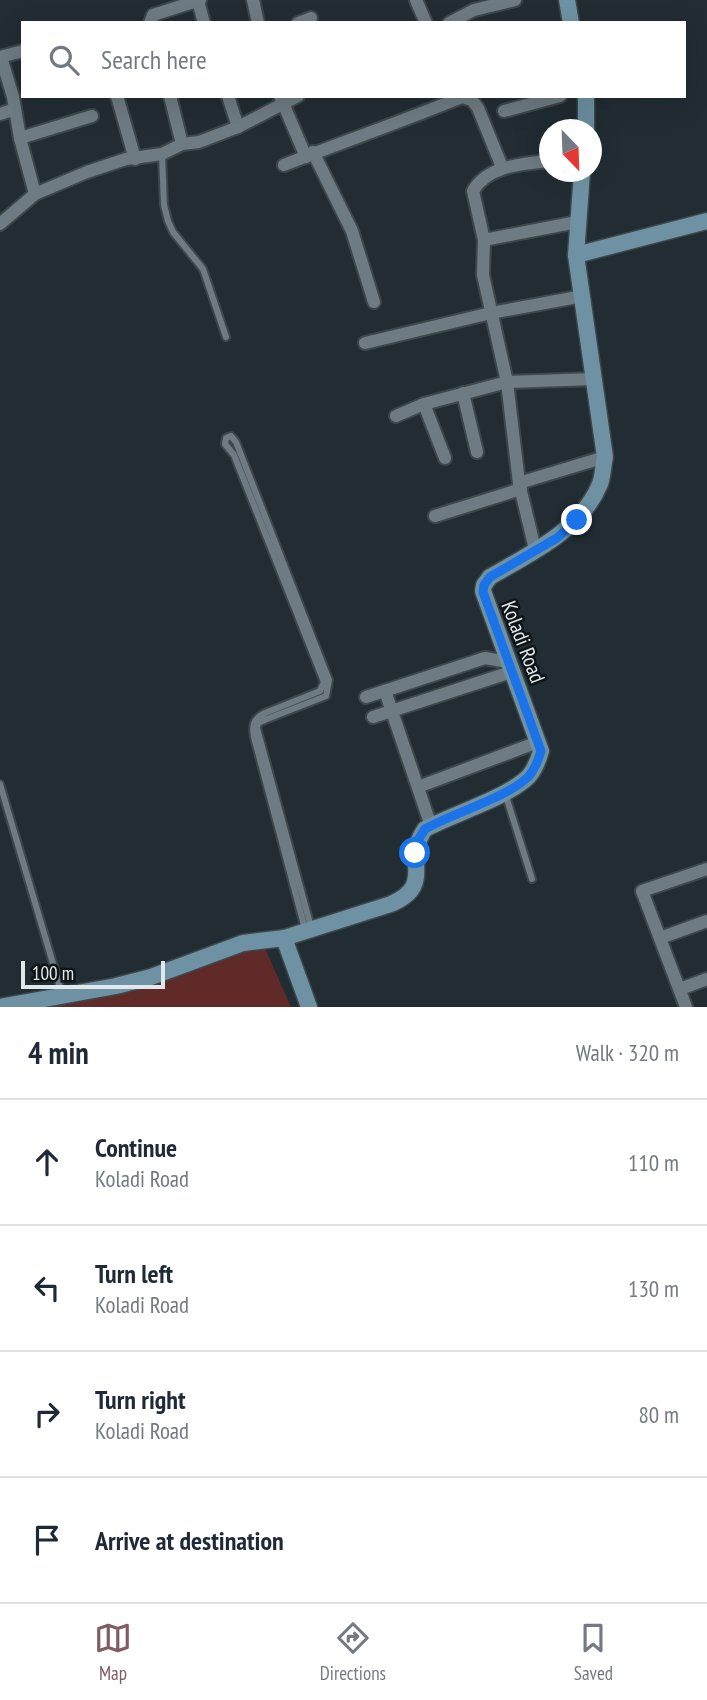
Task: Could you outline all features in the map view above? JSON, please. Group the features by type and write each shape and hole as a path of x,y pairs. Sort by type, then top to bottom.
{"street":[{"path":"151,21 153,15 199,0 204,21"},
{"path":"253,0 258,21"},
{"path":"416,0 425,21"},
{"path":"453,21 474,10 515,0"},
{"path":"567,0 571,21"},
{"path":"21,52 1,57 17,100 20,138 35,194"},
{"path":"118,98 135,159"},
{"path":"170,98 182,144"},
{"path":"229,98 238,127"},
{"path":"284,165 460,98"},
{"path":"465,98 472,100 478,108 502,167"},
{"path":"504,111 553,98"},
{"path":"586,98 586,119"},
{"path":"0,114 17,100"},
{"path":"0,225 35,194 87,172 162,154 182,144 200,142 238,127 281,101 352,231 374,302"},
{"path":"20,138 92,116"},
{"path":"535,549 520,486 507,382 483,275 484,240 473,191 477,184 502,167 539,162"},
{"name":"Koladi Road","path":"538,742 485,602 484,585 490,577 557,538 577,520 600,483 605,457 576,255 581,182"},
{"path":"576,255 707,221"},
{"path":"484,240 578,222"},
{"path":"365,343 491,313 583,296"},
{"path":"396,416 424,404 507,382 593,379"},
{"path":"463,393 477,452"},
{"path":"424,404 445,458"},
{"path":"435,516 605,457"},
{"path":"366,697 485,659 510,667"},
{"path":"373,717 510,667"},
{"path":"385,691 431,826"},
{"path":"0,1007 63,997 151,977 243,943 284,938 405,897 414,889 415,853 418,840 425,829 528,778 536,767 541,751 538,742 418,787"},
{"path":"686,1007 642,891 707,869"},
{"path":"660,939 707,922"},
{"path":"284,938 309,1007"},
{"path":"680,989 707,979"}],"lane":[{"path":"162,154 164,205 168,221 173,232 203,269 226,337"},
{"path":"231,436 236,442 329,680 326,696 258,723 257,728 308,930 254,737 253,724 258,716 320,691 324,682 238,466 230,448 225,444 226,438 231,436"},
{"path":"0,785 63,997"},
{"path":"505,791 532,879"}],"shaded area":[{"path":"264,946 291,1007 20,1007"}],"route":[{"path":"415,853 418,840 425,829 528,778 536,767 541,751 485,602 484,585 490,577 557,538 577,520"}]}
